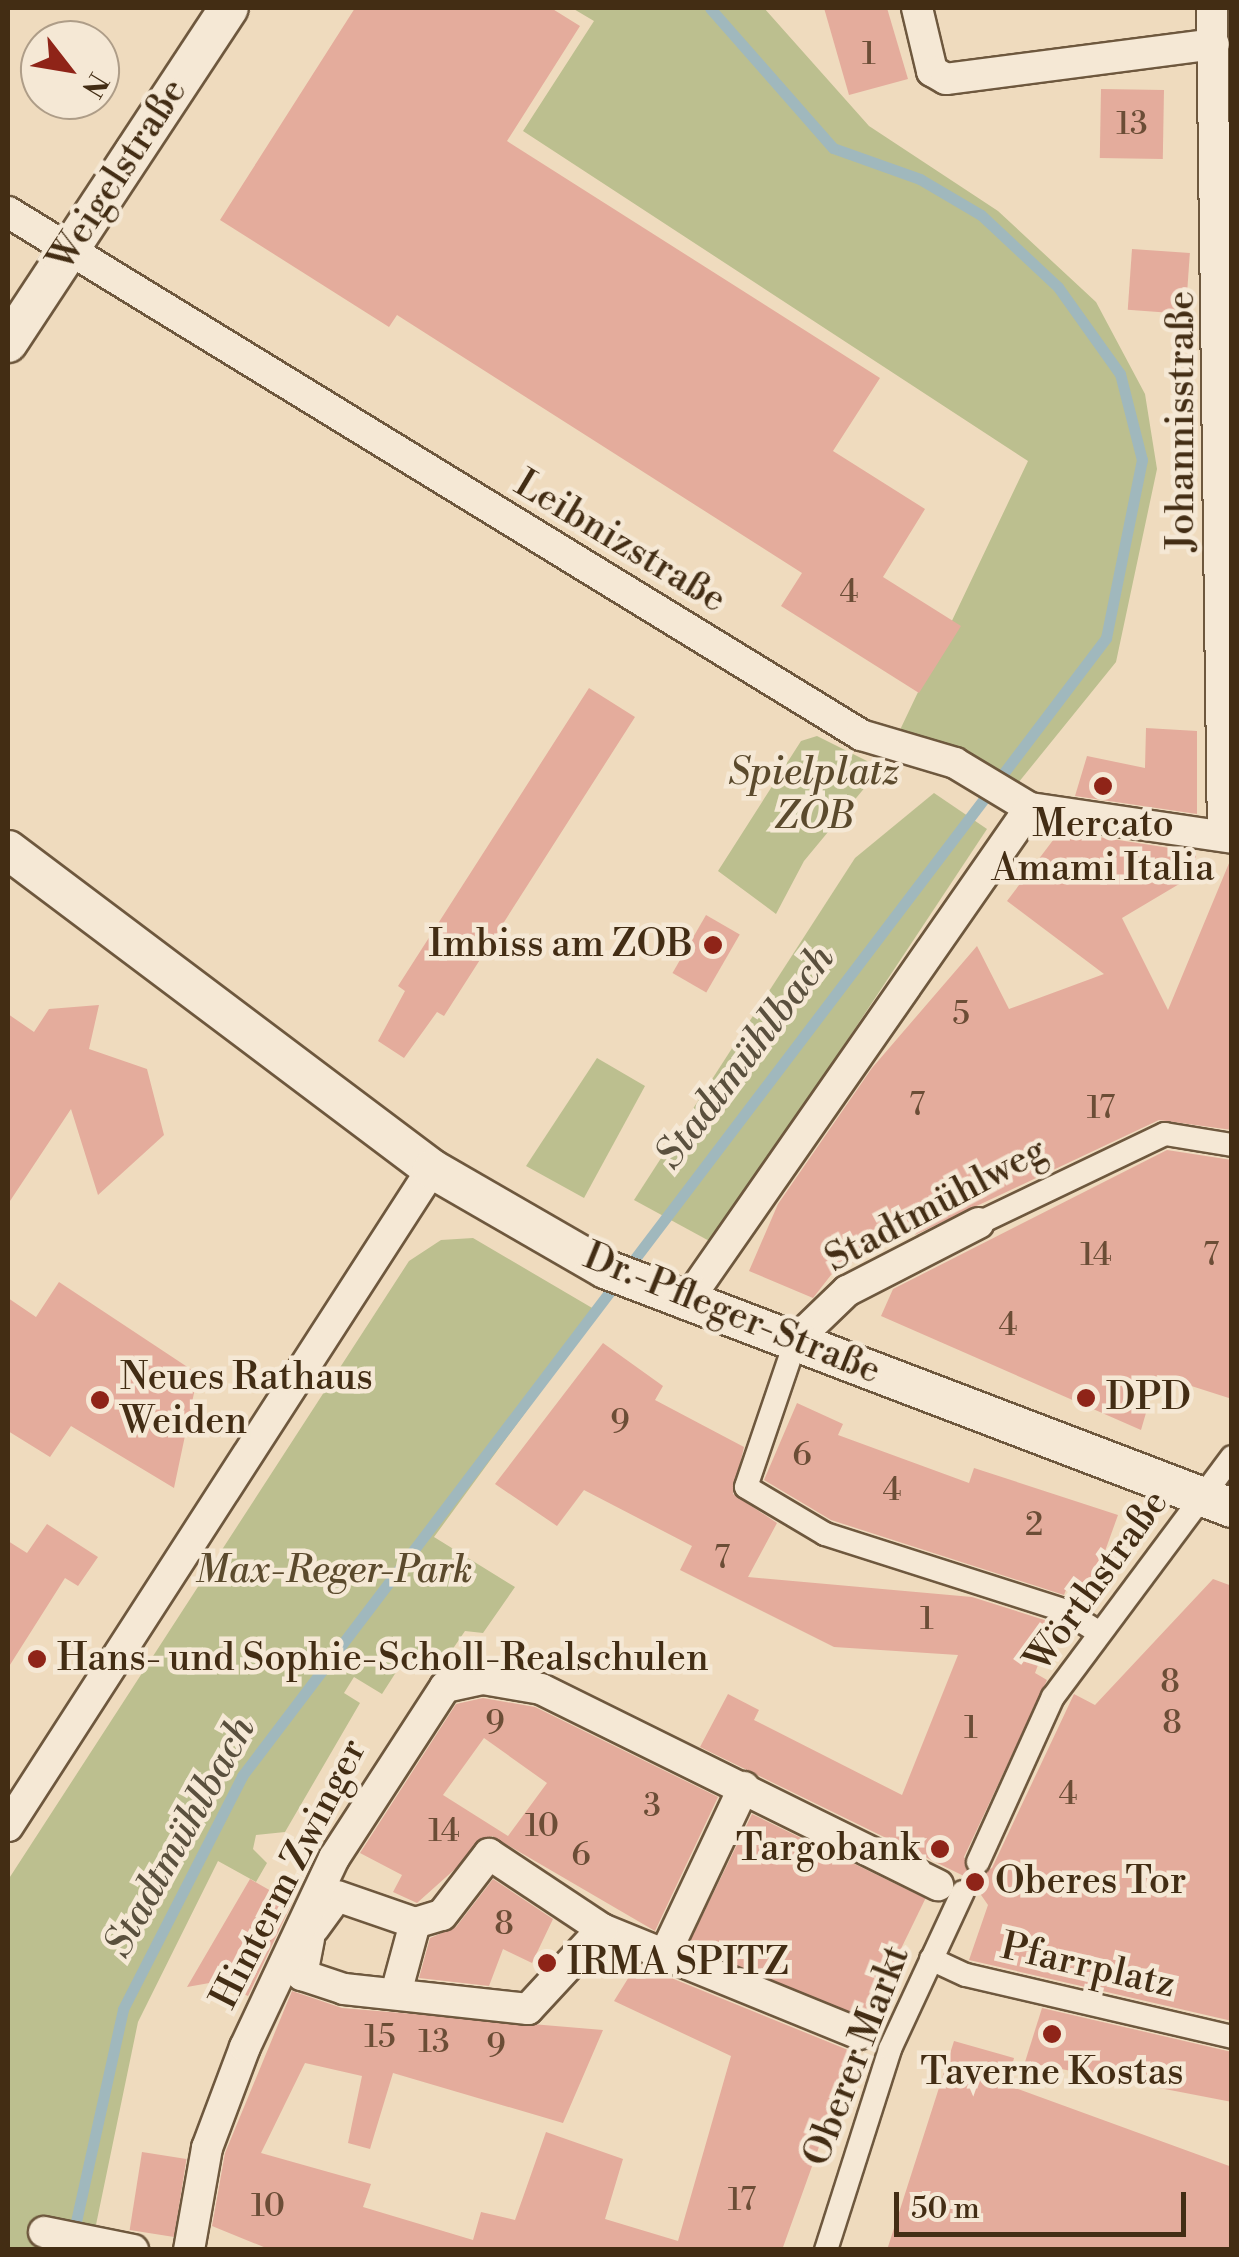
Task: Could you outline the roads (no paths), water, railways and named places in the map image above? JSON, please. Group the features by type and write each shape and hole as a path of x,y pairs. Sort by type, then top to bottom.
{"street":[{"name":"Weigelstraße","path":"8,343 229,8"},
{"path":"917,8 932,70 946,79 1214,44"},
{"name":"Johannisstraße","path":"1212,8 1228,837"},
{"name":"Leibnizstraße","path":"8,212 861,735 954,764 1030,808 1228,837"},
{"path":"686,1304 1030,808"},
{"name":"Dr.-Pfleger-Straße","path":"8,850 432,1169 606,1269 686,1304 796,1340 1217,1502"},
{"name":"Stadtmühlweg","path":"1096,1630 1063,1610 825,1534 746,1486 796,1340 847,1291 1165,1134 1232,1146"},
{"path":"8,1826 432,1169"},
{"name":"Wörthstraße","path":"978,1862 1053,1696 1096,1630 1217,1502 1232,1457"},
{"name":"Hinterm Zwinger","path":"189,2250 226,2090 382,1773 445,1687 484,1678 541,1689 954,1892"},
{"path":"664,1956 744,1787"},
{"path":"602,1929 528,2009 302,1975 306,1931 337,1896 415,1923 442,1916 489,1854 602,1929 890,2049"},
{"name":"Oberer Markt","path":"826,2250 890,2049 931,1958 954,1892"},
{"path":"396,1992 415,1923"},
{"name":"Pfarrplatz","path":"931,1958 966,1975 1232,2037"},
{"path":"64,2238 133,2250"}],"waterway":[{"name":"Stadtmühlbach","path":"73,2235 123,2009 242,1776 1106,638 1142,460 1120,374 1058,287 981,215 920,179 833,148 710,8"}],"place":[{"name":"Mercato Amami Italia","path":"1103,786"},
{"name":"Imbiss am ZOB","path":"713,945"},
{"name":"DPD","path":"1086,1398"},
{"name":"Neues Rathaus Weiden","path":"100,1400"},
{"name":"Hans- und Sophie-Scholl-Realschulen","path":"37,1659"},
{"name":"Targobank","path":"940,1849"},
{"name":"Oberes Tor","path":"975,1882"},
{"name":"IRMA SPITZ","path":"547,1963"},
{"name":"Taverne Kostas","path":"1052,2034"}],"park label":[{"name":"Spielplatz ZOB","path":"814,794"},
{"name":"Max-Reger-Park","path":"334,1571"}]}
